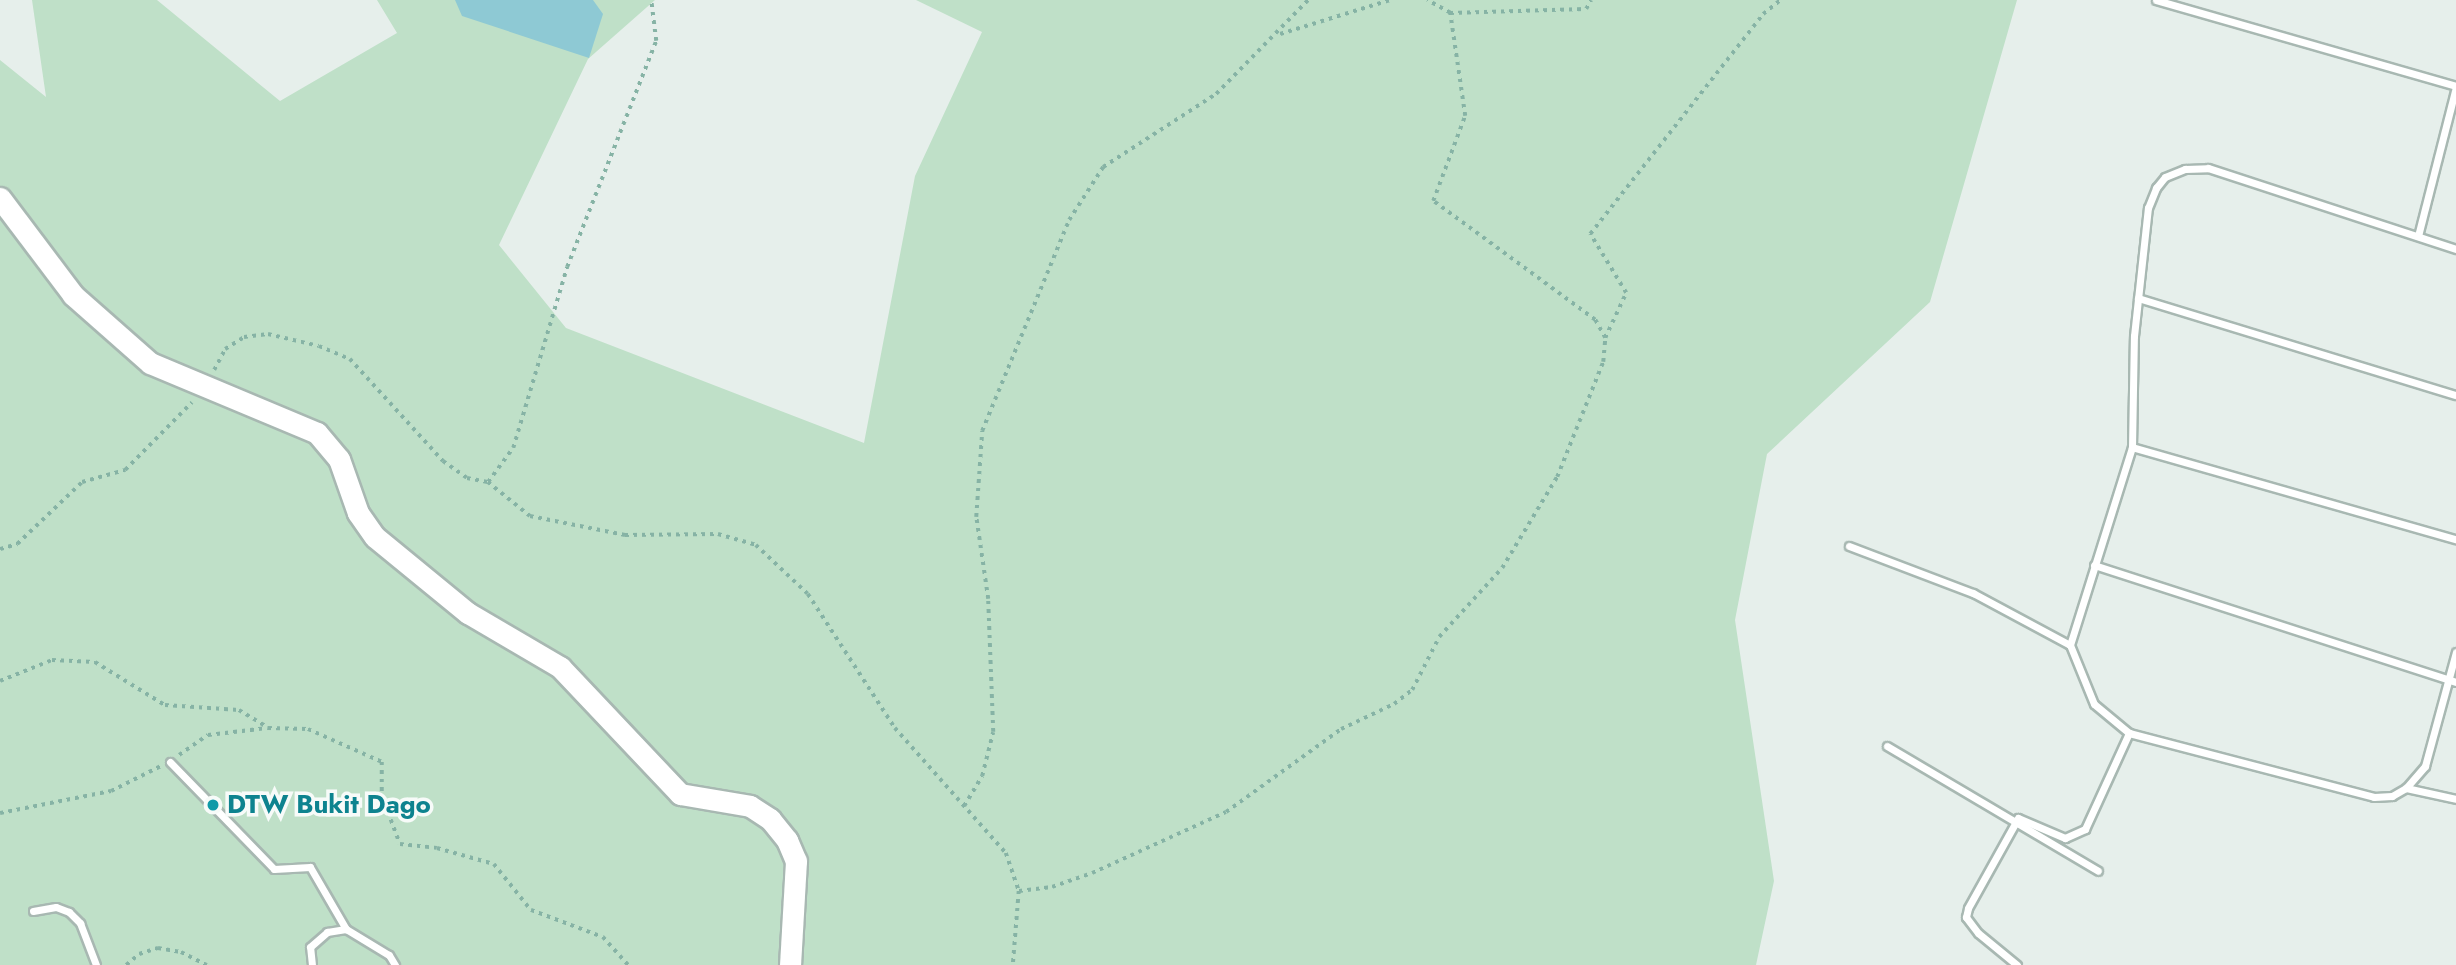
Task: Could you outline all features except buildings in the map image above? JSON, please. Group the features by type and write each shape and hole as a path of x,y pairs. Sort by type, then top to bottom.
{"street":[{"path":"0,198 73,295 149,363 204,389 270,410 317,433 339,459 358,513 374,537 468,612 560,667 680,794 750,806 770,819 787,840 796,861 790,965"}],"lane":[{"path":"2156,0 2456,86 2418,236"},
{"path":"2456,249 2208,168 2185,169 2165,177 2148,208 2138,298 2132,447 2070,645 2094,704 2129,733 2374,797 2392,796 2406,788 2430,754 2456,652"},
{"path":"2138,298 2456,395"},
{"path":"2132,447 2456,538"},
{"path":"1849,546 1973,593 2070,645"},
{"path":"2094,565 2456,682"},
{"path":"2017,965 1978,933 1966,917 2013,822 2025,817 2065,838 2080,833 2129,733"},
{"path":"1887,746 2098,871"},
{"path":"170,762 274,869 310,867 346,929 389,955 395,965"},
{"path":"2406,788 2456,799"},
{"path":"33,911 56,908 69,912 80,923 96,965"},
{"path":"312,965 310,947 327,932 346,929"}],"path":[{"path":"488,482 513,447 567,267 656,41 652,0"},
{"path":"964,806 982,776 993,732 988,599 976,517 982,431 1069,220 1103,167 1216,94 1278,35 1308,0"},
{"path":"1278,35 1390,0"},
{"path":"1427,0 1450,13 1586,9 1591,0"},
{"path":"1019,891 1052,887 1092,873 1226,812 1341,729 1412,690 1439,636 1502,568 1557,477 1603,362 1605,338 1626,293 1590,234 1763,14 1780,0"},
{"path":"1450,13 1465,116 1433,201 1595,320 1605,338"},
{"path":"0,549 17,544 82,482 125,470 204,389 225,349 244,337 268,334 319,346 350,359 443,461 467,478 488,482 530,516 558,525 625,535 718,534 756,545 808,594 873,698 1006,853 1019,891 1013,965"},
{"path":"0,681 52,660 96,662 165,705 239,710 268,727"},
{"path":"0,813 111,791 170,762 208,735 268,727 308,729 382,762 382,796 400,844 437,848 494,864 531,909 603,937 628,965"},
{"path":"126,965 139,954 158,948 181,952 208,965"}],"green space":[{"path":"32,0 157,0 280,101 397,33 377,0 655,0 588,59 499,245 566,328 864,443 915,176 982,32 916,0 2017,0 1930,302 1767,454 1735,620 1774,881 1756,965 0,965 0,60 46,97"}],"water":[{"path":"455,0 593,0 603,14 589,58 462,16"}],"place":[{"name":"DTW Bukit Dago","path":"213,805"}]}
